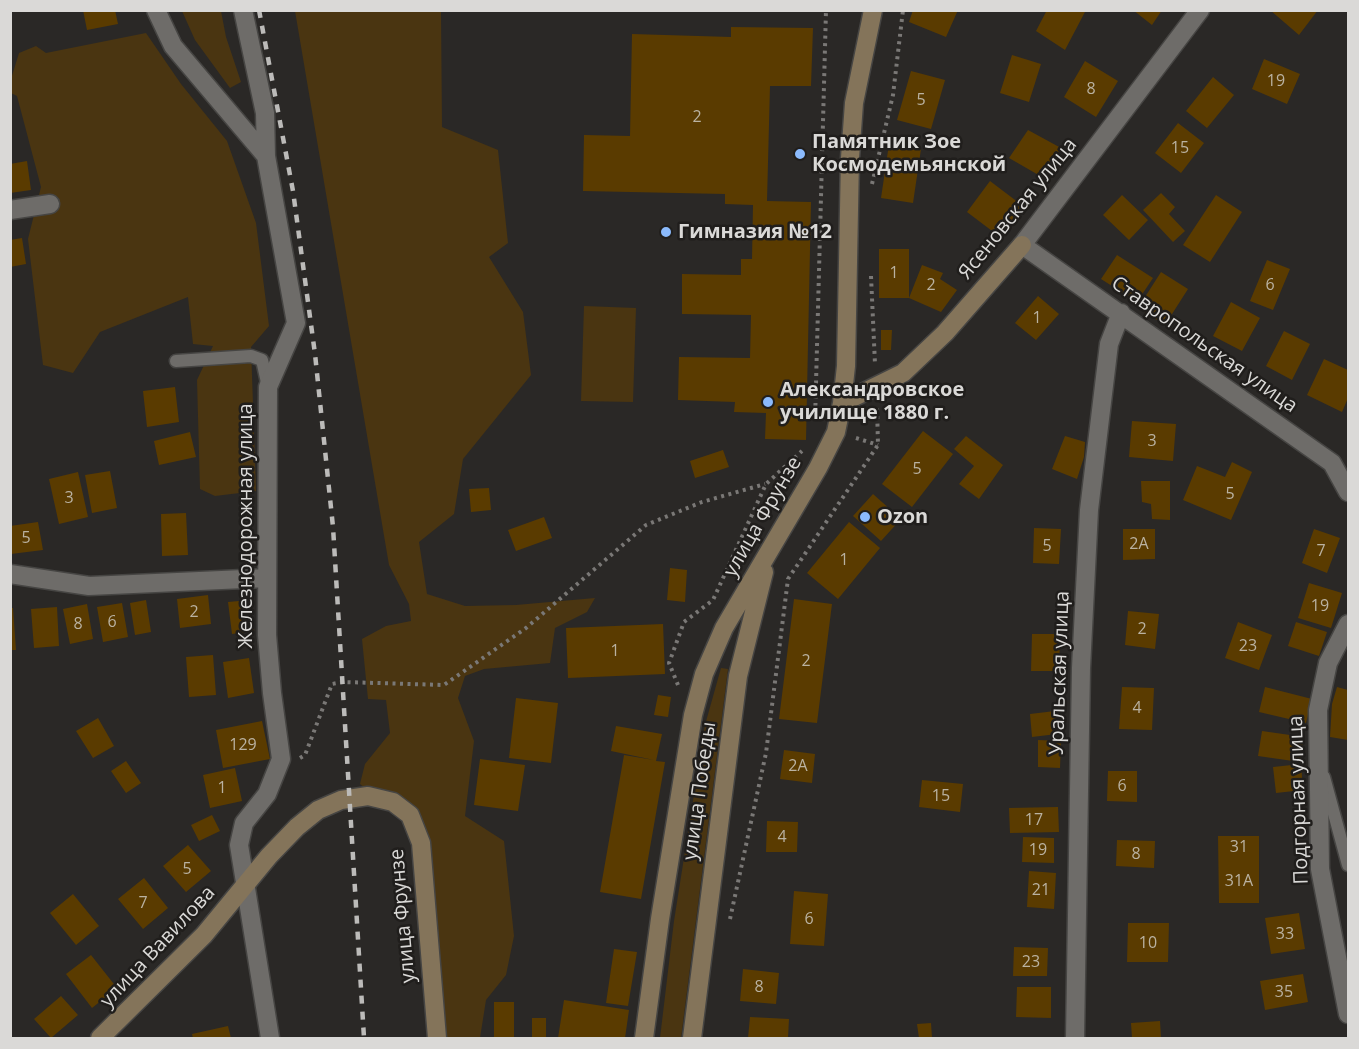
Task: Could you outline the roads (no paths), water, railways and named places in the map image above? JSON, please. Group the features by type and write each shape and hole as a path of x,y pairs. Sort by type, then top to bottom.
{"main road":[{"name":"улица Фрунзе","path":"644,1038 660,919 704,674 724,628 818,468 836,432 846,366 850,158 854,103 873,10"},
{"name":"Ясеновская улица","path":"842,403 903,373 945,333 1022,245"},
{"name":"улица Победы","path":"692,1038 738,676 770,552"},
{"name":"улица Фрунзе","path":"246,884 297,827 318,810 341,800 368,796 393,802 410,815 421,843 437,1038"},
{"name":"улица Вавилова","path":"100,1038 204,935 246,884"}],"street":[{"path":"156,10 172,46 266,156"},
{"name":"Железнодорожная улица","path":"243,10 264,113 266,156 296,323 268,387 266,578 272,693 281,759 267,794 244,824 239,845 270,1038"},
{"name":"Ясеновская улица","path":"1022,245 1200,10"},
{"path":"10,210 50,204"},
{"name":"Ставропольская улица","path":"1022,245 1332,463 1348,492"},
{"name":"Уральская улица","path":"1075,1038 1081,668 1089,510 1109,344 1121,313"},
{"path":"10,574 89,586 266,578"},
{"name":"Подгорная улица","path":"1348,624 1328,663 1318,710 1320,868 1348,1014"}],"lane":[{"path":"176,362 251,356 262,360 268,387"},
{"path":"1318,755 1348,866"}],"railway":[{"path":"259,10 293,191 315,354 333,527 364,1038"}],"place":[{"name":"Памятник Зое Космодемьянской","path":"800,154"},
{"name":"Гимназия №12","path":"666,232"},
{"name":"Александровское училище 1880 г.","path":"768,402"},
{"name":"Ozon","path":"865,517"}]}
